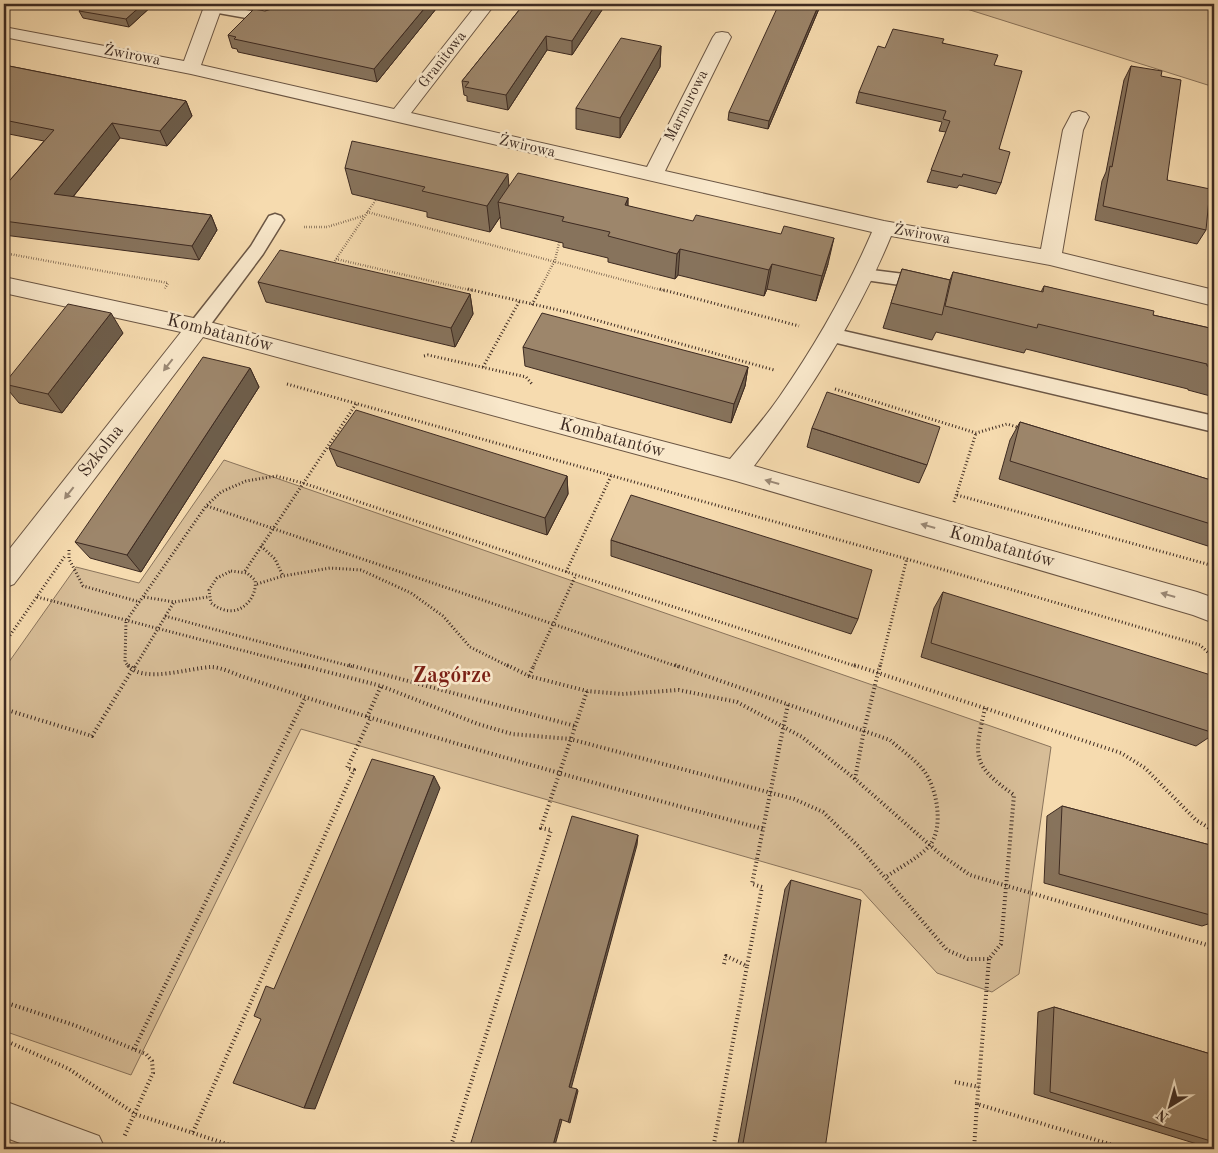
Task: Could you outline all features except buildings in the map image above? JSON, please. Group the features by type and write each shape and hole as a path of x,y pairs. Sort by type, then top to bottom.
{"street":[{"name":"Granitowa","path":"399,116 486,4"},
{"path":"191,68 213,6"},
{"name":"Żwirowa","path":"4,32 191,68 652,176 884,228 1050,258 1214,298"},
{"name":"Marmurowa","path":"652,176 722,36"},
{"path":"1050,258 1073,130 1079,117"},
{"path":"736,471 788,403 831,335 864,275 884,228"},
{"name":"Kombatantów","path":"4,285 198,326 736,471 1198,604 1214,611"},
{"name":"Szkolna","path":"4,576 198,326"},
{"path":"4,1118 86,1149"}],"lane":[{"path":"213,6 269,18"},
{"path":"198,326 273,224"},
{"path":"864,275 941,285"},
{"path":"831,335 1214,424"}],"path":[{"path":"332,265 378,197"},
{"path":"367,212 555,260 831,335"},
{"path":"273,224 327,227 364,216"},
{"path":"532,305 555,260 561,234"},
{"path":"336,259 571,313 803,379 976,433 1007,424 1026,430"},
{"path":"484,367 519,302"},
{"path":"282,383 907,559 1200,645 1214,658"},
{"path":"245,571 356,404"},
{"path":"954,503 976,433"},
{"path":"763,829 559,774 368,718 212,668 149,674 132,671 125,662 126,621 206,506 221,492 246,481 276,476 303,483 566,572 1100,745 1133,758 1153,774 1190,814 1205,827 1214,831"},
{"path":"566,572 611,476"},
{"path":"957,495 1214,566"},
{"path":"206,506 554,623 890,740 926,773 934,795 937,816 935,835 930,845 886,877"},
{"path":"855,779 864,730 915,522"},
{"path":"261,546 268,550 280,566 283,576"},
{"path":"69,550 69,559 83,586 140,602"},
{"path":"257,584 283,576 330,568 361,570 411,593 443,616 470,647 529,676 587,691 622,694 679,690 737,702 802,737 855,779 930,845 970,875 1214,948"},
{"path":"232,571 245,571 251,575 257,584 253,598 246,605 231,611 216,608 208,597 209,590 217,578 232,571"},
{"path":"529,676 576,575"},
{"path":"4,644 37,597 381,686 478,724 512,734 570,739 794,799 823,812 886,877 947,950 968,959 989,959"},
{"path":"144,597 174,602 208,597"},
{"path":"4,709 92,736 174,602"},
{"path":"165,616 575,726"},
{"path":"194,1132 354,770 347,768 381,686"},
{"path":"450,1149 551,830 541,828 587,691"},
{"path":"134,1049 305,698"},
{"path":"713,1149 762,887 752,884 788,704"},
{"path":"974,1149 989,959 1001,944 1014,796 990,779 977,762 976,741 985,708"},
{"path":"724,964 726,956 748,966"},
{"path":"4,1002 74,1025 146,1054 152,1061 153,1072 123,1140"},
{"path":"4,1040 69,1069 135,1114 242,1149"},
{"path":"955,1082 979,1086"},
{"path":"977,1104 1126,1149"}],"shaded area":[{"path":"951,4 1214,4 1214,87"},
{"path":"224,460 1051,747 1019,974 992,992 937,973 861,890 301,729 131,1075 4,1031 4,669 76,567 139,583"}],"district":[{"name":"Zagórze","path":"452,676"}]}
